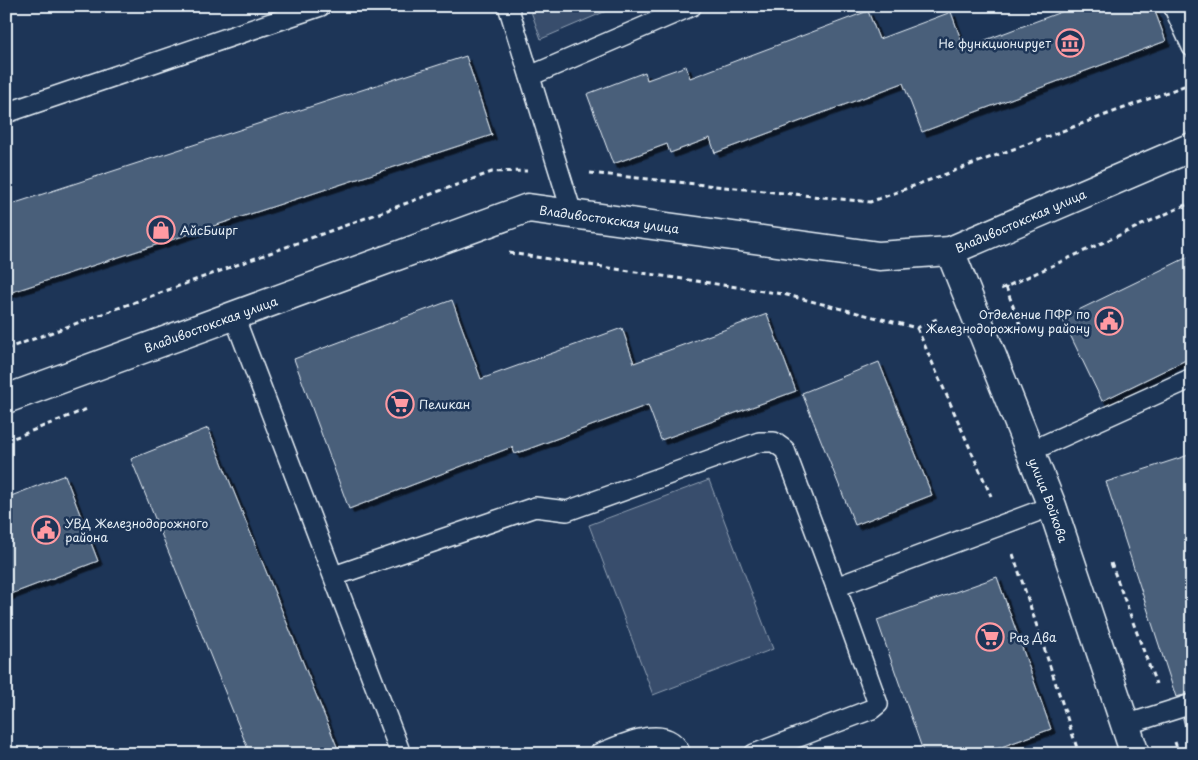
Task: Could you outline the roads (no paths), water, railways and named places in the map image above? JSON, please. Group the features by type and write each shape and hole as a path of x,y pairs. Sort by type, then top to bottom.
{"street":[{"name":"Владивостокская улица","path":"6,398 528,208 879,256 950,251 1192,147"},
{"name":"улица Войкова","path":"950,251 1052,506 1135,754"}],"lane":[{"path":"6,112 321,6"},
{"path":"508,6 572,213"},
{"path":"530,76 692,6"},
{"path":"1173,6 1192,47"},
{"path":"234,316 401,754"},
{"path":"1031,451 1192,378"},
{"path":"334,576 535,507 567,511 759,442 774,442 785,450 878,704 872,709 754,754"},
{"path":"836,587 1052,506"},
{"path":"1126,724 1192,704"},
{"path":"598,754 644,737 665,738 679,749 681,754"}],"place":[{"name":"Не функционирует","path":"1070,43"},
{"name":"АйсБиирг","path":"161,230"},
{"name":"Отделение ПФР по Железнодорожному району","path":"1109,321"},
{"name":"Пеликан","path":"400,404"},
{"name":"УВД Железнодорожного района","path":"46,530"},
{"name":"Раз Два","path":"990,637"}]}
